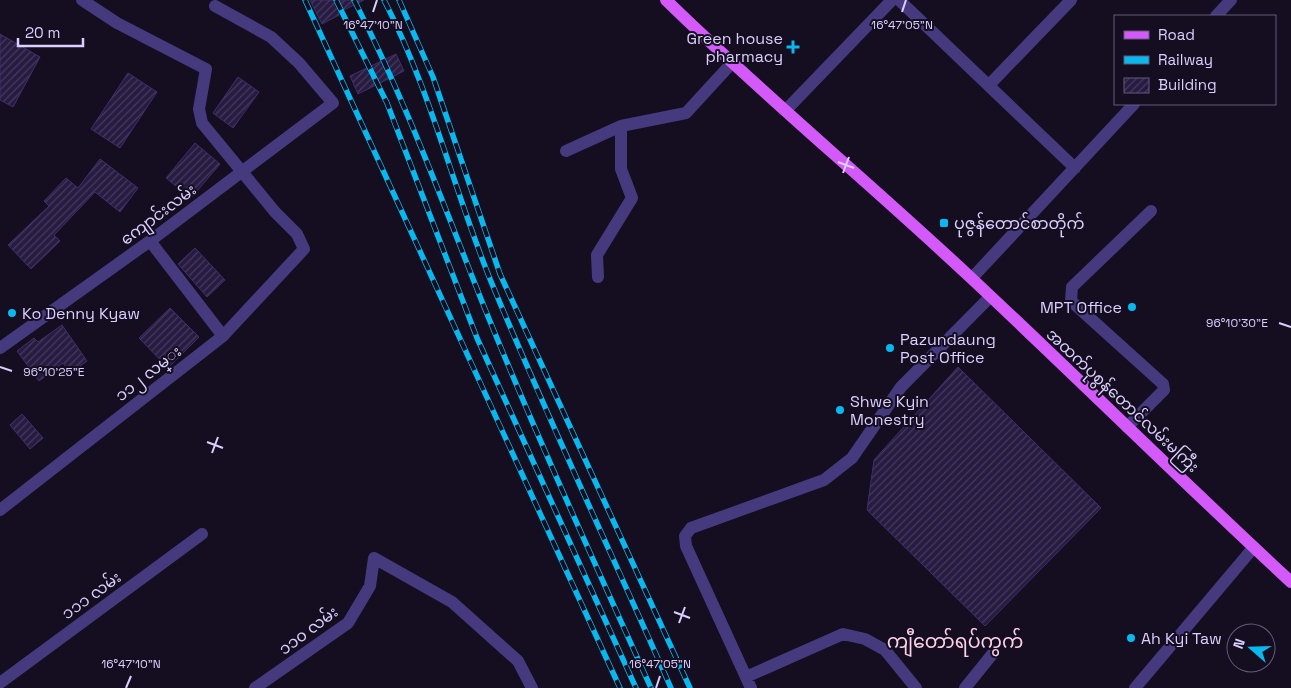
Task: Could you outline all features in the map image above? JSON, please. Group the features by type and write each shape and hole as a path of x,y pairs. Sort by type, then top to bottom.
{"main road":[{"name":"အထက်ပုစွန်တောင်လမ်းမကြီး","path":"666,0 731,64 786,110 972,278 1291,582"}],"street":[{"path":"82,0 117,23 206,68 199,116 202,123 242,171"},
{"path":"786,110 892,0"},
{"path":"899,0 1075,168"},
{"path":"988,85 1071,0"},
{"path":"1217,15 1231,0"},
{"name":"ကျောင်းလမ်း","path":"0,348 150,241 333,103 299,63 271,37 215,6"},
{"path":"566,151 621,126 686,113 731,64"},
{"path":"972,278 1133,105"},
{"path":"598,277 598,255 632,198 621,169 621,126"},
{"name":"၁၁၂ လမ္း","path":"0,510 223,336 304,248 297,234 242,171"},
{"path":"1127,427 1164,390 1164,384 1071,301 1072,287 1151,210"},
{"path":"150,241 223,336"},
{"path":"916,688 885,650 865,640 843,634 748,682 686,546 685,536 691,528 824,480 852,458 901,386 990,297"},
{"name":"၁၁၁ လမ်း","path":"0,683 202,534"},
{"path":"1135,688 1254,548"},
{"name":"၁၁၀ လမ်း","path":"255,688 348,623 370,586 374,558 452,602 518,661 532,688"},
{"path":"965,688 994,652"}],"building":[{"path":"310,0 364,0 338,13 339,15 322,24"},
{"path":"0,34 40,57 13,107 0,100"},
{"path":"396,54 404,71 358,94 350,76"},
{"path":"128,73 157,92 120,148 91,129"},
{"path":"238,77 259,92 233,128 213,113"},
{"path":"195,143 220,164 191,198 166,178"},
{"path":"100,159 138,188 120,212 95,192 54,235 60,241 31,269 8,245 49,206 44,201 66,178 78,188"},
{"path":"195,248 225,280 207,297 178,264"},
{"path":"170,308 199,337 168,368 139,338"},
{"path":"62,325 87,361 70,373 63,363 39,381 17,351 34,338 38,342"},
{"path":"958,367 1101,508 985,626 867,510 874,460"},
{"path":"22,414 43,438 30,449 10,425"}],"railway":[{"path":"305,0 620,688"},
{"path":"336,0 387,103 477,338 636,688"},
{"path":"354,0 406,111 522,397 651,688"},
{"path":"384,0 415,68 490,279 556,433 671,688"},
{"path":"399,0 433,77 500,274 690,688"}],"place":[{"name":"Green house pharmacy","path":"793,47"},
{"name":"ပုဇွန်တောင်စာတိုက်","path":"944,223"},
{"name":"MPT Office","path":"1132,307"},
{"name":"Ko Denny Kyaw","path":"12,313"},
{"name":"Pazundaung Post Office","path":"890,348"},
{"name":"Shwe Kyin Monestry","path":"840,410"},
{"name":"Ah Kyi Taw","path":"1131,638"}],"district":[{"name":"ကျီတော်ရပ်ကွက်","path":"955,641"}]}
